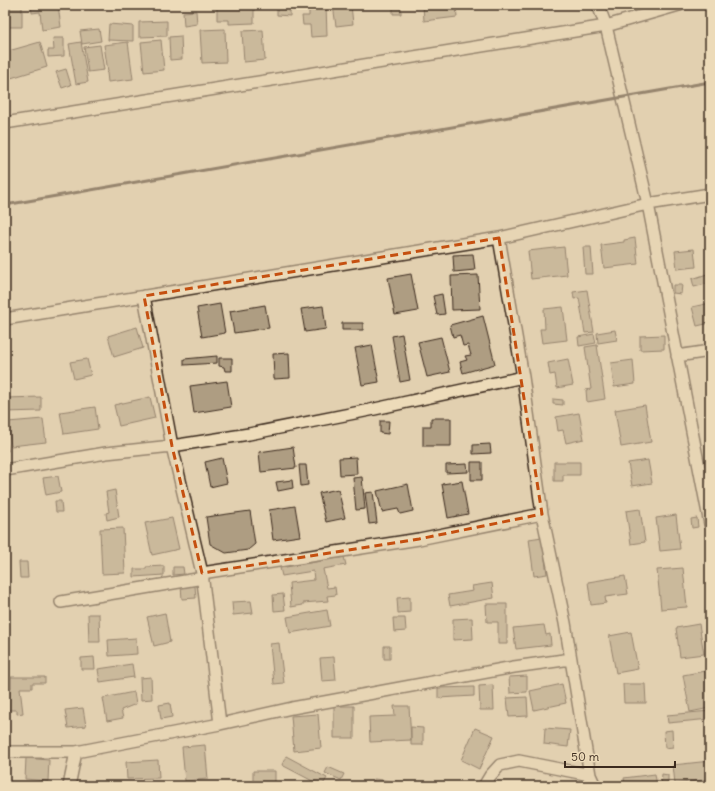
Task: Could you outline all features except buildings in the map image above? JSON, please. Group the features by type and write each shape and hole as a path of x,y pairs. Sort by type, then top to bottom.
{"street":[{"path":"598,5 606,26 648,204 677,356 707,491 710,524"},
{"path":"5,123 606,26 679,5"},
{"path":"5,318 499,238 648,204 710,194"},
{"path":"499,238 523,377 542,514 565,623 590,775 595,786"},
{"path":"144,296 172,446 202,576 220,724"},
{"path":"677,356 710,351"},
{"path":"5,470 106,453 172,446 249,434 363,412 523,377"},
{"path":"61,602 419,539 542,514"},
{"path":"5,752 76,752 220,724 292,708 514,667 571,659"},
{"path":"69,786 76,752"},
{"path":"484,786 490,776 500,765 519,761 590,775"}],"highlighted area":[{"path":"499,238 542,514 419,539 202,573 172,446 144,296"}],"railway":[{"path":"5,205 710,82"}]}
